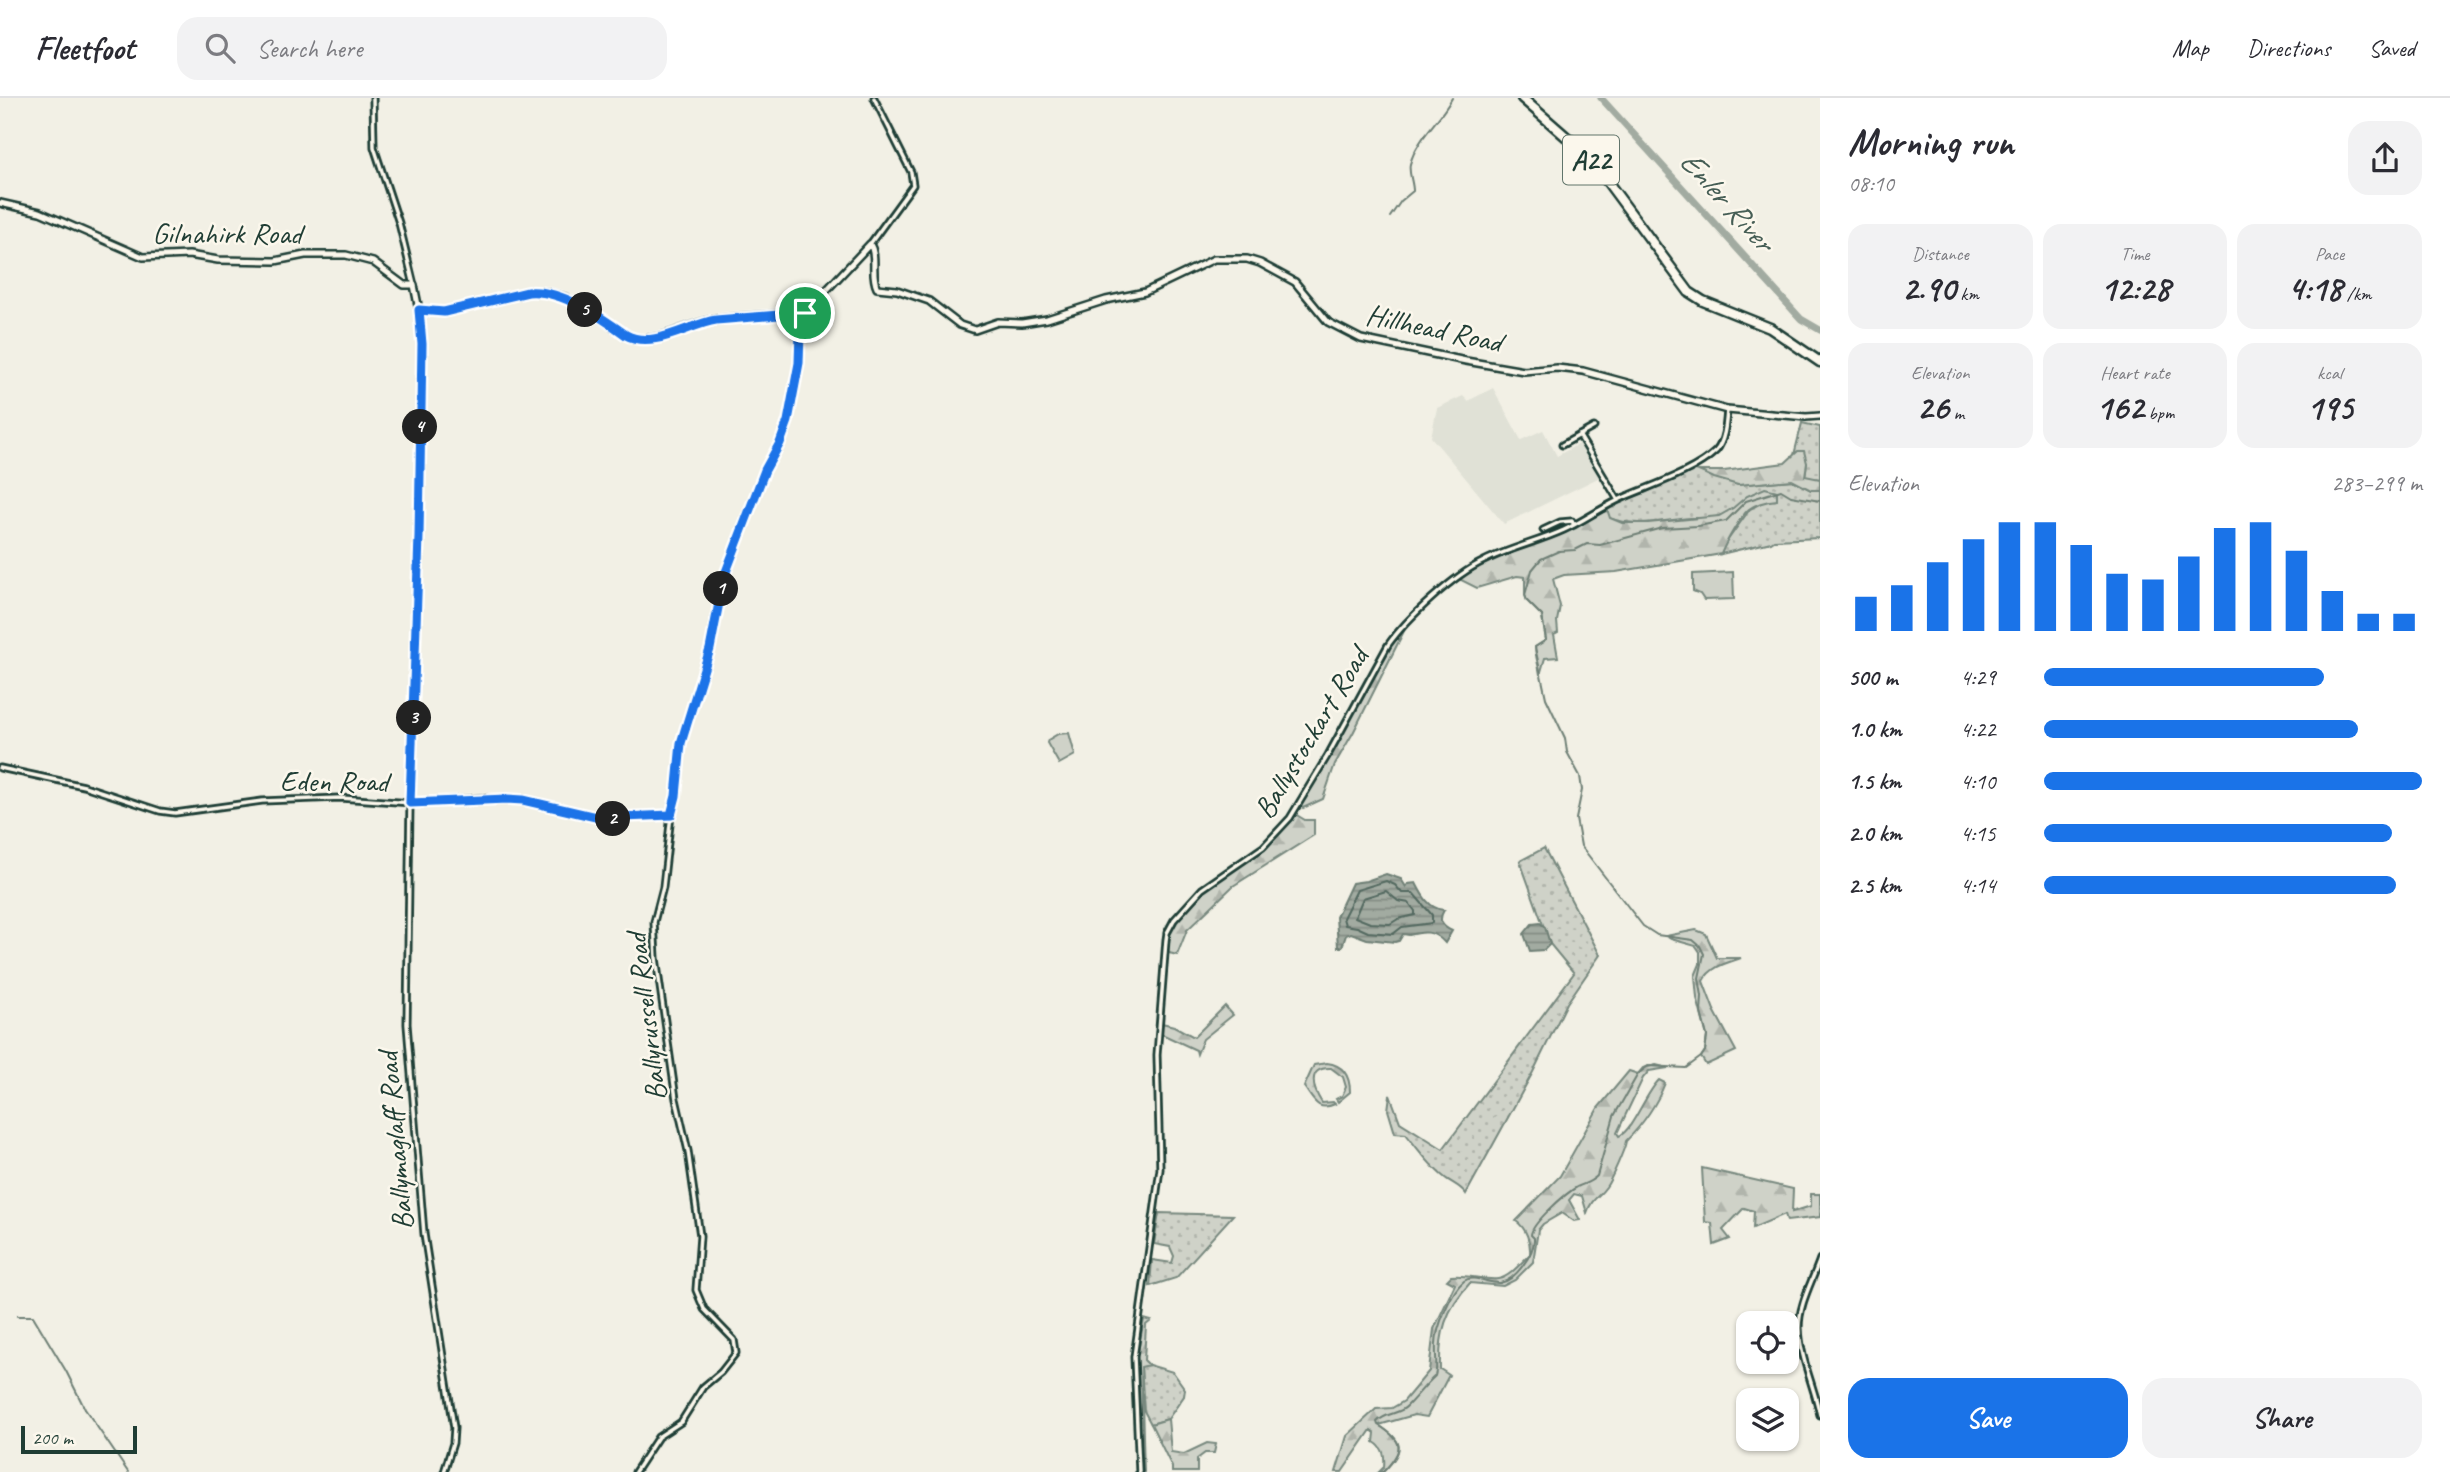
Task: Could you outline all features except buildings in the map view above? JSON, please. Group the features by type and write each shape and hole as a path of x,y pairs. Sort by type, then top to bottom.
{"highway":[{"name":"A22","path":"1522,98 1598,169 1689,292 1703,301 1769,328 1820,362"}],"street":[{"path":"373,98 374,147 399,223 419,310 444,312 528,292 546,292 565,297 632,338 645,339 704,322 805,313 870,244 913,185 911,172 874,98"},
{"name":"Gilnahirk Road","path":"0,203 40,212 143,257 189,255 218,260 275,261 305,256 346,255 373,262 404,285 414,285"},
{"name":"Hillhead Road","path":"870,244 877,288 897,290 929,302 971,330 998,323 1022,323 1067,314 1106,300 1145,292 1214,259 1237,258 1260,262 1295,282 1328,321 1361,339 1524,371 1558,368 1583,371 1727,410 1820,416"},
{"name":"Ballymaglaff Road","path":"419,310 422,344 419,536 410,803 407,1024 426,1254 454,1428 453,1443 444,1472"},
{"name":"Ballyrussell Road","path":"635,1472 658,1437 681,1422 703,1387 729,1364 736,1349 731,1335 701,1305 696,1290 700,1244 696,1205 688,1151 676,1099 656,958 654,922 663,887 681,743 710,649 724,577 765,470 780,443 788,421 805,313"},
{"name":"Ballystockart Road","path":"1139,1472 1134,1357 1160,1168 1157,1045 1166,940 1170,927 1202,889 1263,847 1290,818 1395,635 1444,589 1469,569 1495,555 1574,525 1618,500 1673,477 1715,452 1722,441 1727,410"},
{"path":"1562,445 1594,426"},
{"path":"1579,435 1618,500"},
{"path":"1543,530 1567,520 1574,525"},
{"name":"Eden Road","path":"0,768 84,786 160,811 175,813 262,802 340,798 410,803 507,799 523,800 600,818 671,815"},
{"path":"1820,1259 1806,1294 1799,1327 1806,1366 1820,1415"}],"shaded area":[{"path":"1493,388 1521,440 1543,430 1557,456 1580,443 1600,477 1504,524 1431,437 1437,408 1463,396 1468,401"}],"green space":[{"path":"1802,423 1820,427 1820,479 1805,477 1807,463 1794,455"},
{"path":"1798,451 1804,451 1807,463 1805,476 1820,479 1820,490 1811,490 1792,480 1738,485 1699,471 1724,471 1785,463"},
{"path":"1693,469 1738,485 1792,480 1811,490 1820,490 1820,538 1774,540 1721,554 1750,509 1776,491 1766,490 1751,495 1734,509 1713,518 1640,523 1609,518 1606,505 1621,503"},
{"path":"1765,488 1777,491 1777,500 1749,509 1721,554 1616,572 1564,575 1553,579 1560,606 1558,633 1554,635 1558,657 1545,658 1540,675 1535,647 1546,640 1542,616 1527,601 1525,595 1525,577 1517,576 1477,588 1459,579 1487,562 1576,528 1607,509 1610,518 1622,523 1719,516 1747,496"},
{"path":"1733,572 1734,599 1704,600 1700,594 1693,591 1693,574"},
{"path":"1405,629 1335,764 1323,799 1303,808 1300,806 1389,646"},
{"path":"1069,733 1075,755 1059,764 1047,743 1058,734"},
{"path":"1295,814 1305,820 1314,820 1314,835 1233,886 1187,930 1177,955 1165,952 1177,917 1188,904 1201,891 1267,845"},
{"path":"1544,848 1600,955 1567,1003 1533,1072 1466,1194 1433,1167 1406,1134 1395,1133 1388,1110 1390,1095 1400,1122 1443,1149 1574,973 1550,944 1520,861"},
{"path":"1696,930 1706,934 1717,958 1741,958 1715,968 1703,981 1714,1010 1736,1051 1706,1065 1701,1057 1705,1051 1707,1036 1697,998 1695,976 1700,964 1700,952 1696,946 1666,936"},
{"path":"1225,1006 1233,1015 1203,1039 1197,1054 1196,1050 1164,1035 1157,1035 1158,1022 1174,1026 1194,1037"},
{"path":"1327,1063 1344,1072 1349,1081 1350,1092 1338,1102 1336,1099 1342,1096 1346,1087 1343,1077 1331,1068 1318,1071 1314,1086 1322,1103 1335,1104 1324,1107 1316,1103 1304,1087 1314,1065"},
{"path":"1656,1065 1668,1068 1649,1071 1643,1078 1617,1133 1619,1136 1629,1127 1659,1080 1665,1083 1648,1114 1626,1141 1608,1183 1587,1213 1582,1196 1574,1194 1569,1200 1580,1220 1574,1221 1562,1213 1543,1224 1538,1230 1533,1262 1515,1280 1503,1286 1470,1283 1461,1293 1449,1313 1442,1333 1440,1369 1449,1375 1427,1417 1414,1415 1379,1425 1393,1436 1399,1446 1395,1457 1383,1472 1379,1472 1384,1467 1384,1456 1374,1442 1375,1433 1371,1430 1342,1472 1336,1472 1347,1436 1376,1409 1392,1408 1404,1401 1429,1371 1434,1329 1455,1284 1447,1280 1451,1276 1498,1279 1507,1276 1530,1254 1529,1240 1516,1221 1560,1176 1598,1108 1629,1071 1638,1074 1643,1068"},
{"path":"1702,1168 1793,1189 1792,1212 1811,1206 1811,1194 1820,1194 1820,1217 1787,1221 1785,1214 1753,1228 1754,1211 1744,1208 1723,1230 1730,1239 1714,1245 1712,1223 1705,1222"},
{"path":"1159,1213 1233,1215 1176,1278 1150,1286 1152,1260 1172,1263 1174,1256 1170,1247 1154,1244"},
{"path":"1144,1319 1151,1321 1146,1325 1144,1360 1149,1365 1141,1367 1144,1472 1141,1472 1137,1357"},
{"path":"1149,1365 1173,1372 1185,1389 1184,1396 1168,1419 1151,1424 1144,1411 1141,1366"},
{"path":"1168,1419 1171,1452 1184,1454 1207,1443 1216,1444 1214,1453 1205,1453 1197,1459 1197,1472 1172,1472 1151,1424"}],"water":[{"path":"1386,874 1401,879 1406,887 1416,883 1430,904 1444,910 1442,922 1452,931 1445,943 1428,933 1403,934 1399,941 1395,942 1367,939 1351,933 1346,935 1342,947 1338,947 1336,917 1352,883"},
{"path":"1540,923 1545,927 1550,944 1544,950 1530,951 1524,934 1532,924"}],"waterway":[{"path":"1390,217 1401,201 1413,191 1410,167 1413,155 1452,98"},
{"name":"Enler River","path":"1601,98 1801,319 1820,330"},
{"path":"1383,1472 1395,1458 1399,1446 1393,1436 1377,1422 1404,1409 1435,1376 1439,1329 1449,1301 1459,1286 1472,1278 1500,1283 1518,1272 1531,1251 1534,1238 1531,1235 1537,1224 1565,1195 1597,1176 1614,1116 1638,1074 1648,1066 1686,1068 1705,1051 1707,1036 1701,1013 1699,978 1704,954 1700,946 1693,940 1657,935 1643,926 1581,846 1576,819 1582,790 1580,776 1567,752 1565,738 1546,698 1535,647 1546,640 1542,616 1527,601 1525,595 1532,570 1541,559 1559,551 1575,550 1587,544 1600,545 1662,528 1726,521 1746,501 1781,490 1791,496 1820,501"},
{"path":"17,1316 33,1316 85,1409 128,1472"}],"route":[{"path":"528,292 546,292 565,297 632,338 645,339 716,320 805,313 800,332 799,363 792,407 784,433 765,470 724,577 710,649 681,743 676,796 671,815 610,819 507,799 410,803 419,536 422,344 419,310 444,312 528,292"}]}
